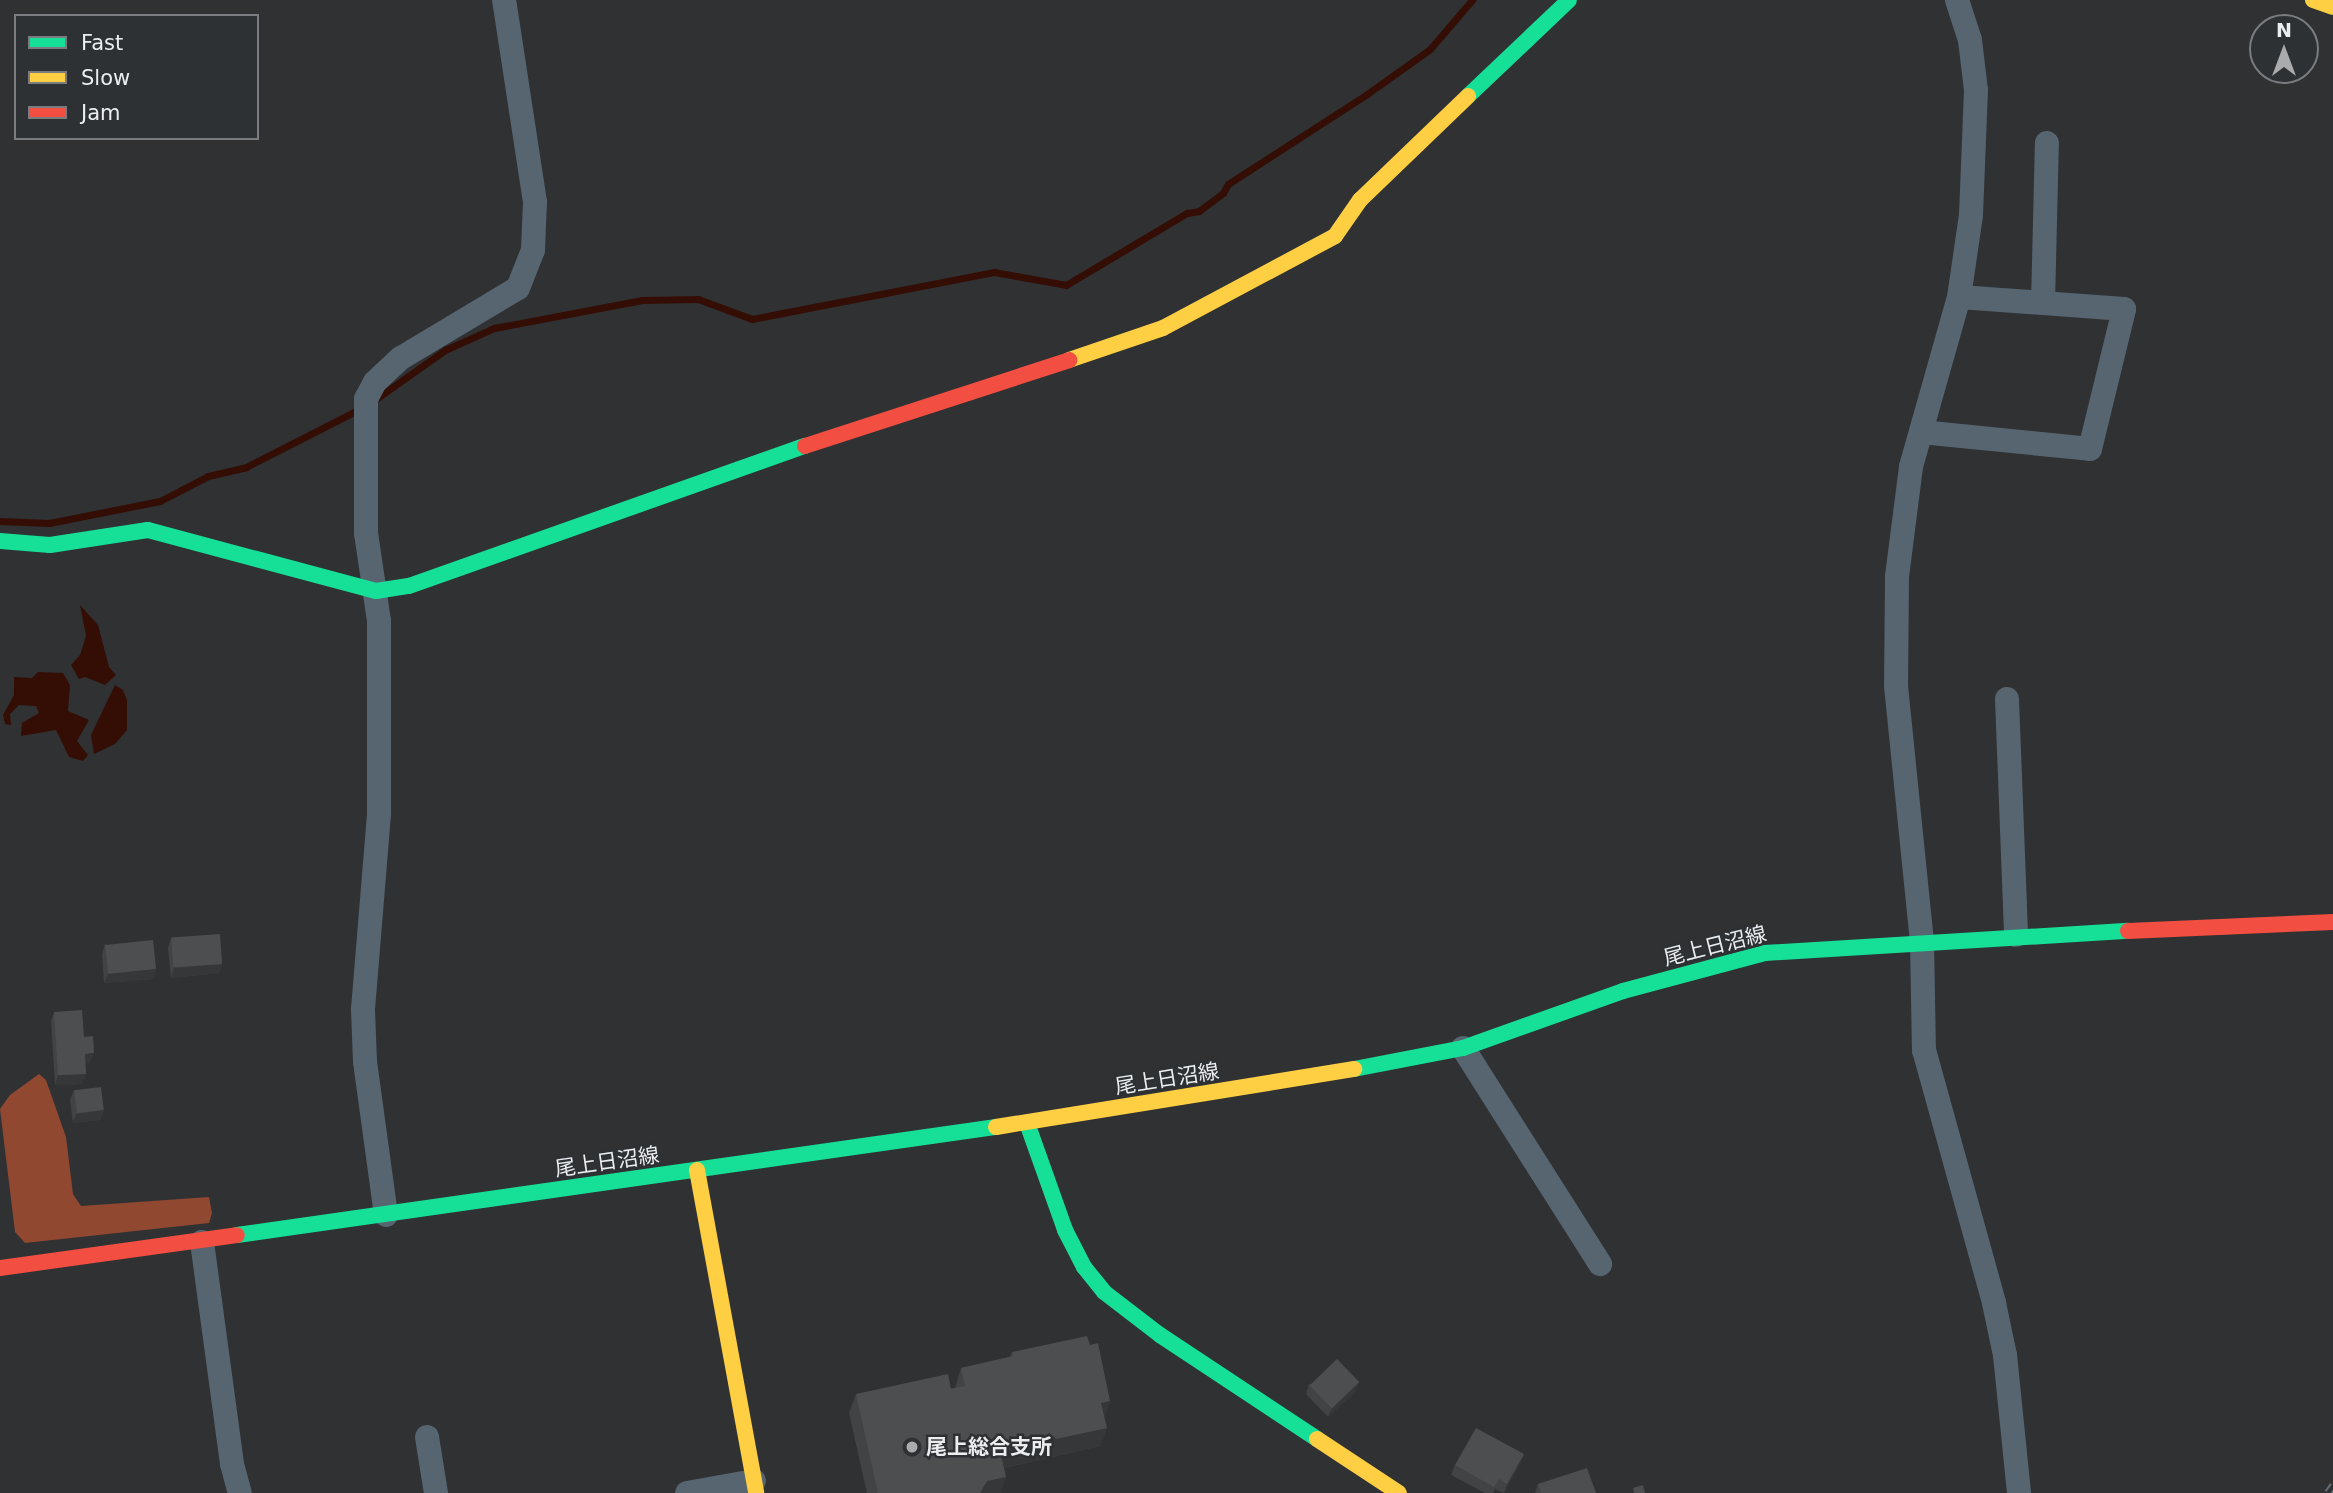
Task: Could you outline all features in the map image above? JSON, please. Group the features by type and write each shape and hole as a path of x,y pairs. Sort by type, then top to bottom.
{"street":[{"path":"386,1215 365,1062 363,1009 378,837 376,591 366,533 366,399 375,382 401,358 518,288 533,250 535,202 504,0"},
{"path":"0,541 50,545 148,530 376,591 409,586 841,433 1163,328 1229,296 1335,236 1360,200 1569,0"},
{"path":"1957,0 1970,40 1976,90 1971,215 1959,297 1911,467 1897,576 1896,686 1922,940 1924,1050 1994,1303 2005,1355 2020,1493"},
{"path":"2314,0 2333,7"},
{"path":"2042,303 2047,143"},
{"path":"1921,432 2090,449 2124,309 1959,297"},
{"path":"2007,699 2016,935"},
{"name":"尾上日沼線","path":"0,1268 202,1242 1027,1123 1463,1048 1623,991 1765,953 1922,940 2333,922"},
{"path":"1463,1048 1600,1264"},
{"path":"1027,1123 1065,1230 1084,1267 1104,1292 1160,1335 1399,1493"},
{"path":"687,1493 755,1487 697,1170"},
{"path":"202,1242 232,1464 240,1493"},
{"path":"427,1437 436,1493"}],"shaded area":[{"path":"80,605 98,625 109,667 116,675 105,685 85,677 79,679 71,665 80,655 86,636"},
{"path":"38,672 63,673 70,685 68,711 89,720 77,741 88,755 83,761 69,757 56,730 21,736 22,723 39,713 36,706 19,705 10,714 11,725 5,724 3,715 14,695 14,677 32,678"},
{"path":"115,685 123,690 127,700 127,730 115,744 94,754 91,735"},
{"path":"39,1074 46,1080 66,1137 73,1194 81,1206 209,1197 212,1213 209,1223 25,1243 15,1232 0,1109 10,1095"}],"building":[{"path":"220,934 222,964 173,967 171,937"},
{"path":"153,940 156,969 108,974 105,945"},
{"path":"82,1010 84,1037 93,1036 94,1053 85,1054 86,1074 58,1075 54,1012"},
{"path":"101,1087 104,1110 77,1113 74,1090"},
{"path":"1087,1336 1090,1345 1098,1343 1110,1401 1101,1403 1107,1428 1000,1451 1006,1477 987,1481 980,1493 878,1493 856,1394 948,1374 951,1389 965,1386 961,1368 1013,1356 1012,1352"},
{"path":"1337,1359 1359,1382 1332,1408 1310,1385"},
{"path":"1476,1428 1524,1454 1507,1484 1499,1479 1494,1487 1455,1465"},
{"path":"1587,1468 1596,1493 1541,1493 1538,1484"},
{"path":"1643,1485 1645,1493 1634,1493 1633,1488"}],"waterway":[{"path":"373,401 445,350 494,328 642,300 698,299 752,319 994,272 1066,285 1187,213 1199,211 1223,193 1228,184 1367,94 1430,49 1472,0"},
{"path":"0,521 49,523 160,501 208,476 246,467 360,409"}],"railway":[{"path":"2328,1493 2333,1486"}],"traffic: fast":[{"path":"1468,96 1569,0"},
{"path":"0,541 50,545 148,530 376,591 409,586 805,446"},
{"path":"1354,1069 1463,1048 1623,991 1765,953 2128,931"},
{"path":"1027,1123 1065,1230 1084,1267 1104,1292 1160,1335 1317,1439"},
{"path":"237,1235 996,1127"}],"traffic: slow":[{"path":"2313,0 2333,7"},
{"path":"1069,360 1163,328 1335,236 1360,200 1468,96"},
{"path":"996,1127 1354,1069"},
{"path":"697,1170 756,1493"},
{"path":"1317,1439 1399,1493"}],"traffic: jam":[{"path":"805,446 1069,360"},
{"path":"2128,931 2333,922"},
{"path":"0,1268 237,1235"}],"place":[{"name":"尾上総合支所","path":"912,1447"}]}
